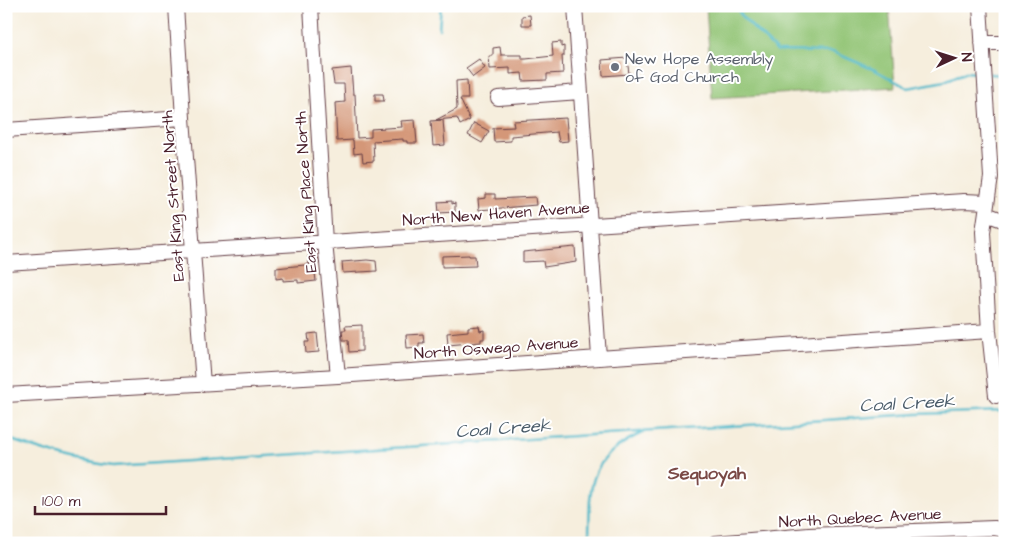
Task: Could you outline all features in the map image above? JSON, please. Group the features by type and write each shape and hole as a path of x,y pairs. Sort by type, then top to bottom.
{"street":[{"name":"East King Street North","path":"176,6 203,384"},
{"name":"East King Place North","path":"311,6 325,242 338,376"},
{"path":"575,6 599,357"},
{"path":"980,6 991,177 982,232 988,331 996,396"},
{"path":"982,44 1005,43"},
{"path":"498,98 580,92"},
{"path":"6,130 183,118"},
{"name":"North New Haven Avenue","path":"6,263 964,201 987,208 1005,221"},
{"name":"North Oswego Avenue","path":"6,395 338,376 988,331"},
{"name":"North Quebec Avenue","path":"715,543 761,541 808,535 994,528 1005,532"}],"green space":[{"path":"706,6 889,6 895,87 712,98"}],"building":[{"path":"530,15 531,25 522,25 522,16"},
{"path":"561,42 561,47 564,46 564,56 562,56 563,73 547,74 547,80 523,81 522,73 510,74 510,68 490,69 489,56 493,56 493,48 500,47 501,55 522,55 522,59 526,59 553,56 552,43"},
{"name":"New Hope Assembly of God Church","path":"627,58 629,74 603,76 602,60"},
{"path":"479,59 485,68 473,77 466,68"},
{"path":"351,68 353,94 355,94 357,138 371,137 371,129 402,127 401,121 415,120 417,143 407,143 403,139 373,141 374,161 363,162 362,153 354,154 353,140 337,141 335,103 345,102 344,84 334,84 332,70"},
{"path":"467,80 468,99 460,99 470,120 460,125 457,118 436,120 457,109 456,81"},
{"path":"375,94 383,94 384,101 375,101"},
{"path":"566,118 568,141 559,142 557,132 511,136 511,141 494,142 493,128 514,127 513,121"},
{"path":"443,120 445,145 433,146 431,121"},
{"path":"474,123 489,131 482,143 468,135"},
{"path":"486,194 495,194 495,199 535,197 536,205 479,210 478,199 486,198"},
{"path":"452,201 452,204 455,203 455,212 439,213 438,202"},
{"path":"575,247 576,262 544,267 543,261 523,262 523,252"},
{"path":"318,255 318,264 309,264 308,256"},
{"path":"442,256 475,256 476,266 442,267"},
{"path":"376,261 377,271 343,273 342,262"},
{"path":"314,264 316,281 298,283 298,280 283,281 283,278 276,279 276,268"},
{"path":"362,325 362,351 349,352 348,340 343,340 342,330 346,330 345,326"},
{"path":"479,326 480,331 484,330 484,339 481,339 481,342 448,345 447,333 468,331 468,327"},
{"path":"317,333 319,352 306,353 305,342 309,342 308,334"},
{"path":"423,334 424,343 419,343 419,347 407,348 406,335"}],"waterway":[{"name":"Coal Creek","path":"439,29 441,6"},
{"name":"Coal Creek","path":"736,6 742,17 777,51 833,52 875,70 908,88 945,81 966,72 978,73"},
{"name":"Coal Creek","path":"990,74 1005,75"},
{"name":"Coal Creek","path":"6,438 59,455 113,466 916,414 1005,411"},
{"path":"589,543 591,490 595,476 601,464 611,453 625,442 644,432"}],"place":[{"name":"New Hope Assembly of God Church","path":"615,67"}],"district":[{"name":"Sequoyah","path":"707,473"}]}
